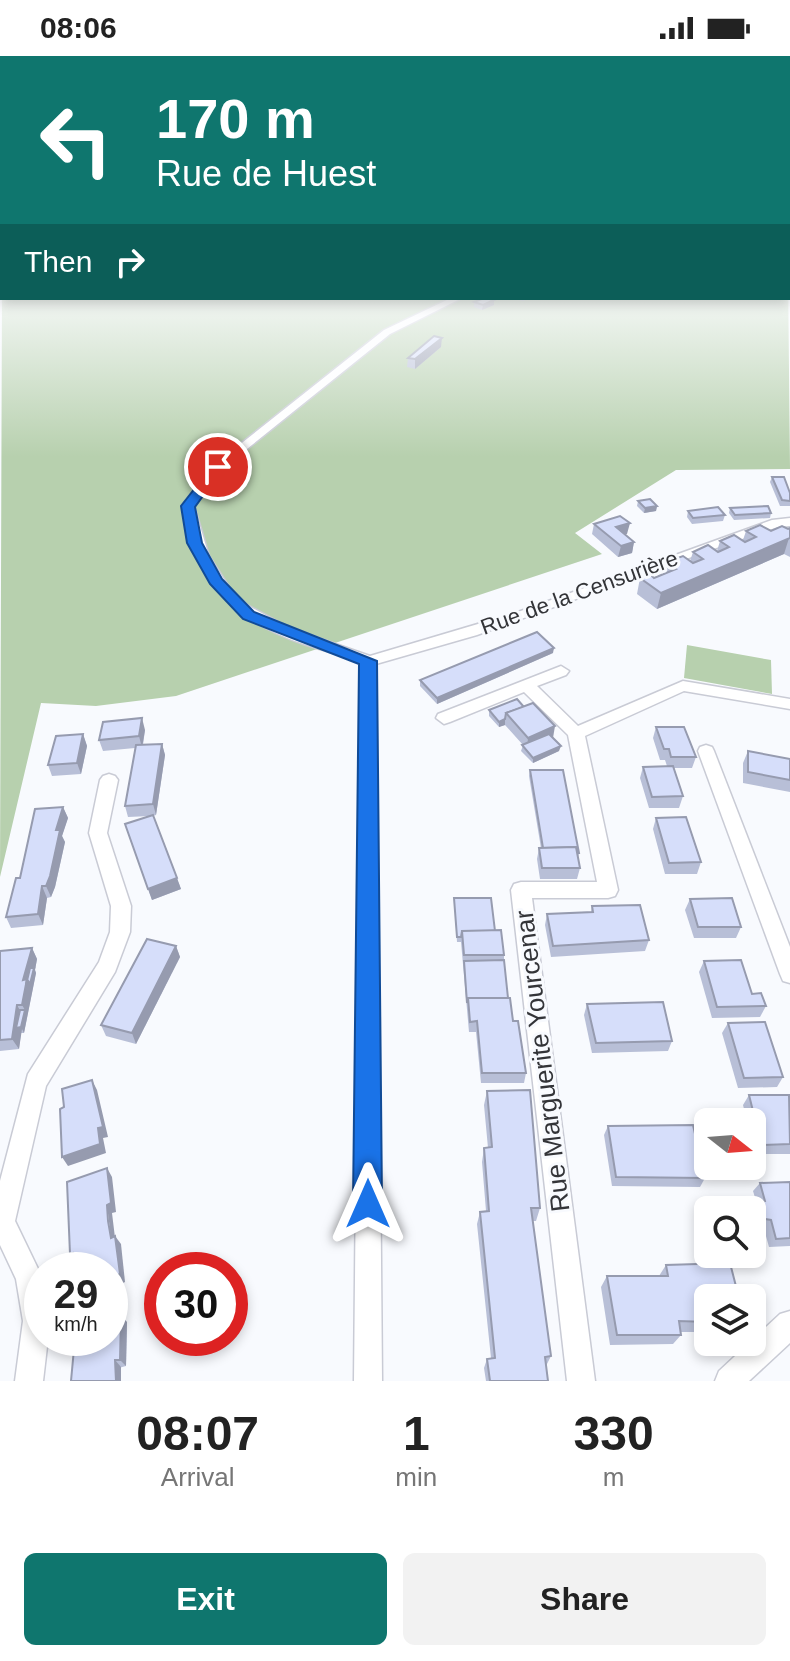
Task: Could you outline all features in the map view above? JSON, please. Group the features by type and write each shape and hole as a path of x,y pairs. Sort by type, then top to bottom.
{"street":[{"path":"368,1381 368,661 249,616 216,581 202,556 195,543 188,506 218,467 385,334"},
{"name":"Rue de la Censurière","path":"368,661 436,645 692,551 776,523 790,522"},
{"path":"444,718 561,671"},
{"path":"526,685 576,733 683,686 790,704"},
{"name":"Rue Marguerite Yourcenar","path":"576,733 608,890 521,890 581,1381"},
{"path":"706,751 790,974"},
{"path":"29,1381 36,1321 29,1277 2,1229 36,1082 108,966 120,932 121,906 98,833 109,780"},
{"path":"729,1381 790,1324"}],"green space":[{"path":"2,334 789,334 790,469 676,470 575,533 602,554 176,696 96,706 41,703 0,877"},
{"path":"687,645 771,660 772,694 684,678"}],"building":[{"path":"434,336 442,338 415,359 408,358"},
{"path":"772,477 784,477 790,501 782,500"},
{"path":"650,499 657,506 645,508 638,501"},
{"path":"768,506 771,513 735,515 730,508"},
{"path":"718,507 725,515 693,518 688,511"},
{"path":"620,516 630,523 616,527 634,542 621,546 594,524"},
{"path":"760,525 771,531 782,526 790,528 790,538 661,593 640,578 650,574 654,578 676,569 666,562 683,556 693,563 703,559 693,552 708,545 718,552 729,547 720,541 734,535 745,542 756,537 746,531"},
{"path":"537,632 554,648 437,698 420,680"},
{"path":"517,699 524,707 506,713 505,719 499,722 489,710"},
{"path":"533,703 555,726 528,738 506,713"},
{"path":"142,718 139,736 99,740 103,722"},
{"path":"656,727 684,727 696,757 671,757 669,749 664,749"},
{"path":"83,734 77,763 48,765 56,736"},
{"path":"549,734 561,746 533,758 522,745"},
{"path":"162,744 153,804 125,806 136,745"},
{"path":"748,751 790,759 790,780 748,772"},
{"path":"673,766 683,796 652,797 643,767"},
{"path":"530,770 563,770 579,853 576,847 543,848"},
{"path":"63,807 56,830 60,830 50,876 46,886 42,886 38,914 6,917 16,878 20,878 35,809"},
{"path":"153,815 177,878 148,889 125,824"},
{"path":"686,817 701,862 669,863 656,818"},
{"path":"576,847 580,868 542,868 539,848"},
{"path":"454,898 491,898 495,931 462,931 461,937 457,937"},
{"path":"732,898 741,927 698,927 690,899"},
{"path":"640,905 649,940 553,946 547,914 593,912 592,906"},
{"path":"501,930 504,955 464,955 462,931"},
{"path":"147,939 176,946 132,1033 101,1025"},
{"path":"32,948 23,980 27,979 22,1005 17,1005 12,1039 0,1040 0,951"},
{"path":"504,960 508,998 468,998 467,1003 464,961"},
{"path":"741,960 752,994 761,993 766,1006 717,1007 704,961"},
{"path":"30,968 34,968 30,984 27,979"},
{"path":"468,998 510,998 513,1021 518,1021 526,1073 482,1073 477,1021 470,1022"},
{"path":"663,1002 672,1041 596,1043 587,1004"},
{"path":"20,1010 25,1010 21,1027 16,1028"},
{"path":"765,1022 783,1077 744,1078 728,1023"},
{"path":"92,1080 103,1127 98,1128 100,1144 62,1157 62,1089"},
{"path":"530,1090 540,1208 531,1208 551,1356 545,1357 548,1381 490,1381 487,1359 495,1358 480,1212 489,1211 484,1148 492,1147 487,1091"},
{"path":"749,1095 789,1095 790,1144 766,1145 766,1108 752,1108"},
{"path":"693,1125 694,1178 616,1177 608,1126"},
{"path":"107,1168 111,1203 107,1205 108,1221 111,1238 115,1236 117,1252 70,1252 67,1182"},
{"path":"790,1182 790,1238 776,1239 771,1220 766,1219 766,1196 760,1183"},
{"path":"666,1265 731,1268 735,1284 694,1284 694,1322 679,1321 681,1335 617,1335 607,1276 668,1276"},
{"path":"73,1356 120,1356 120,1360 115,1360 116,1381 71,1381"}],"route":[{"path":"218,467 188,506 195,543 216,581 249,616 307,640 354,653 368,661 368,1204"}]}
